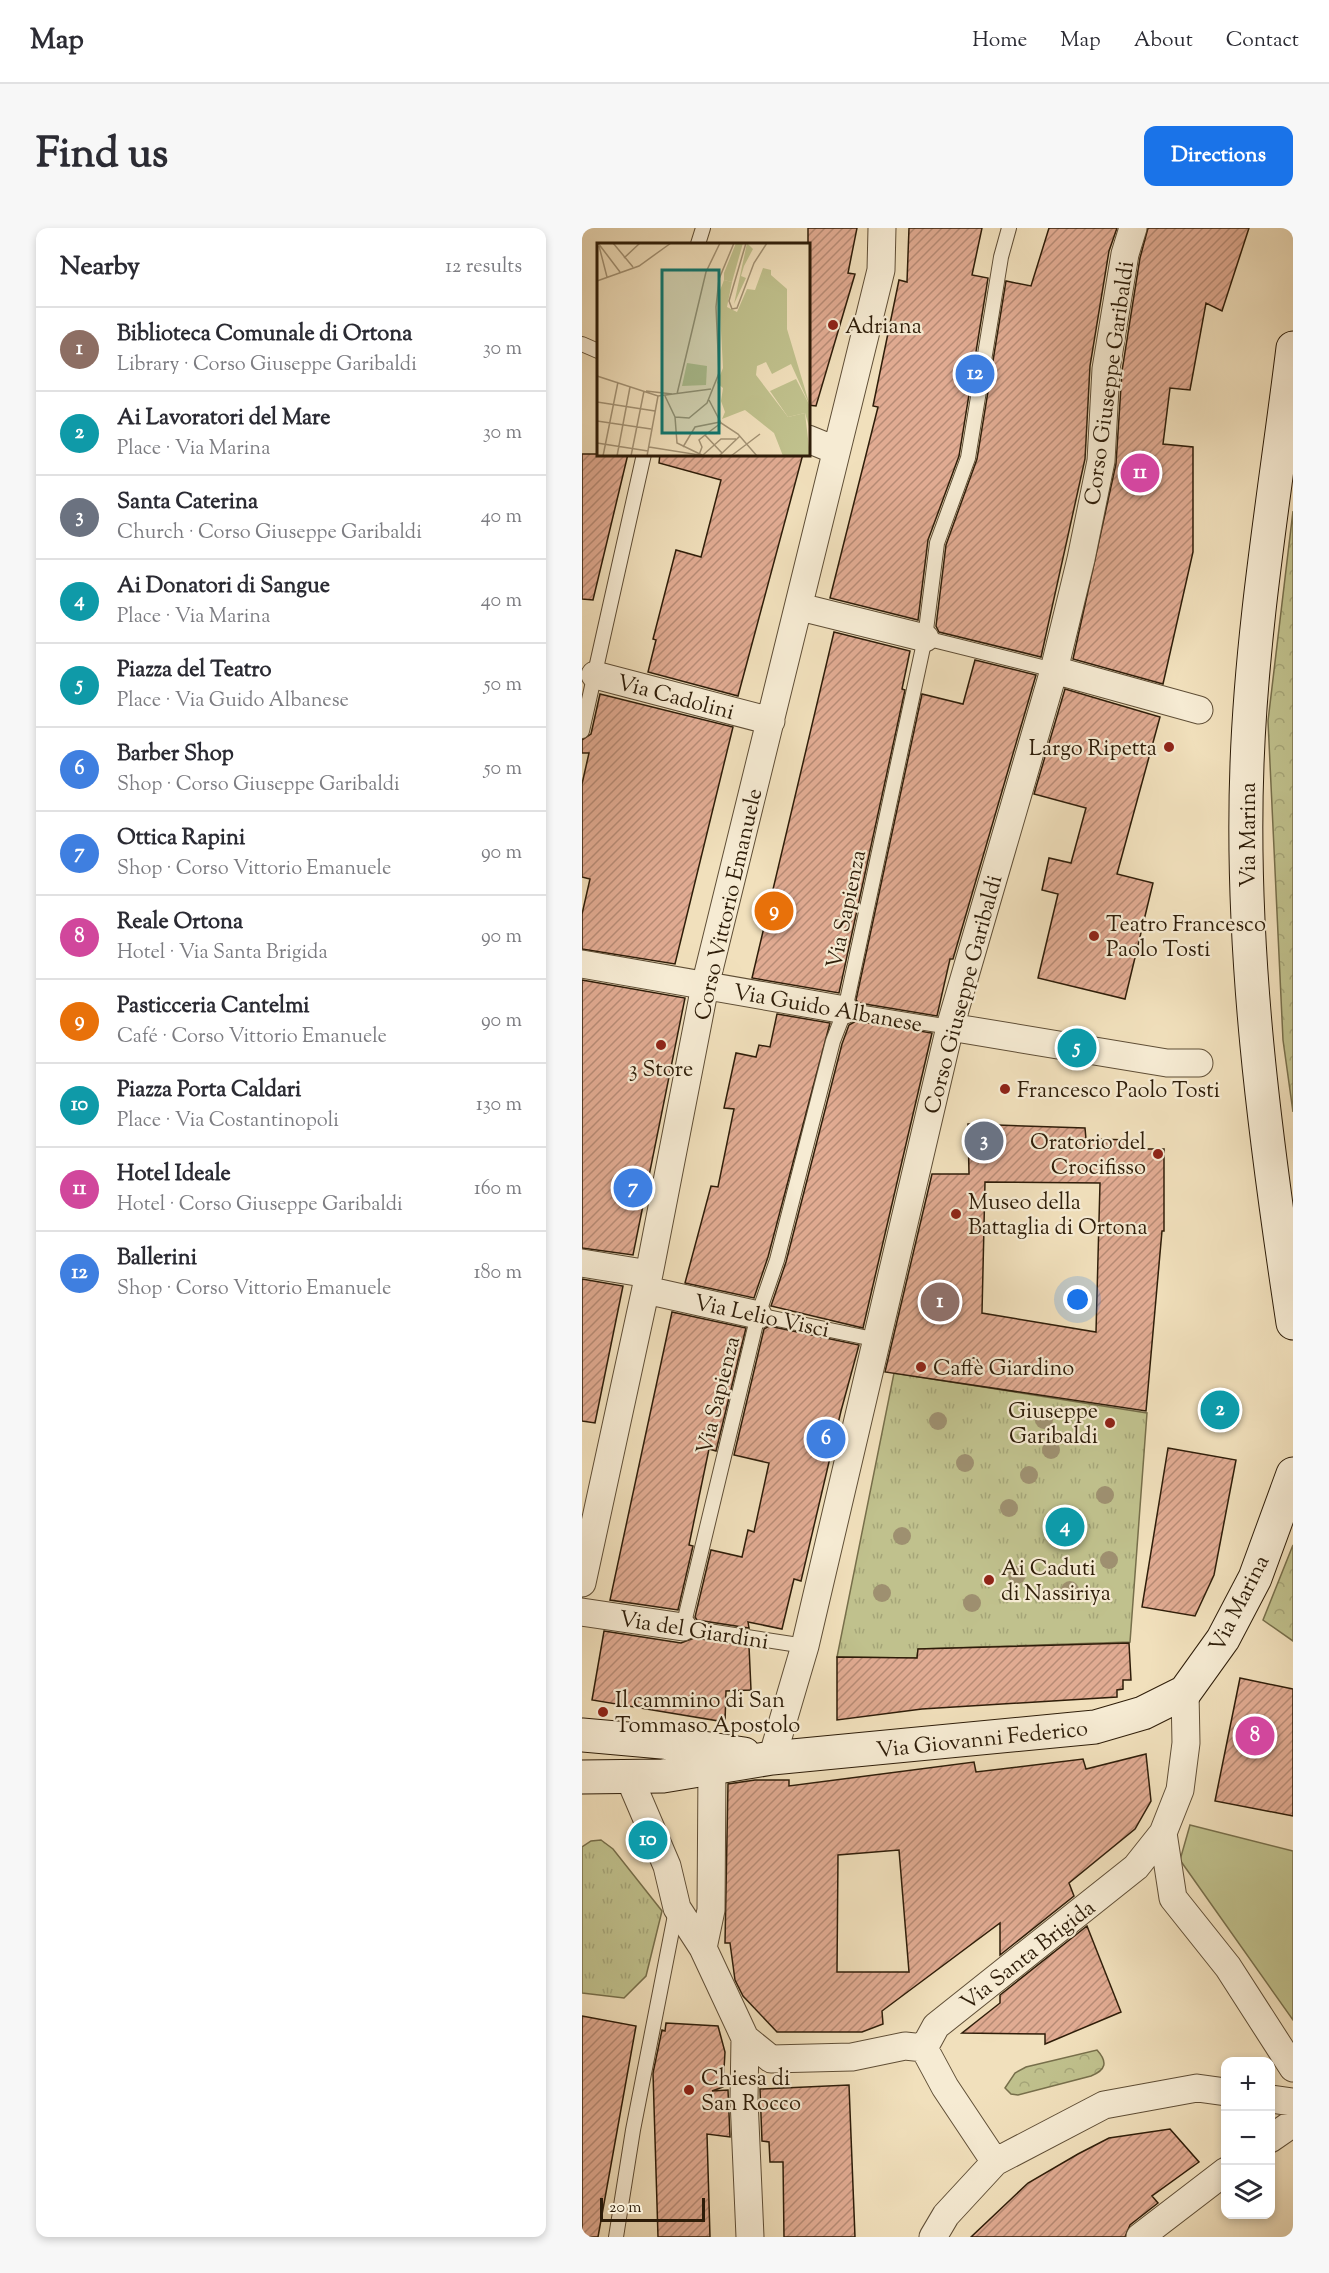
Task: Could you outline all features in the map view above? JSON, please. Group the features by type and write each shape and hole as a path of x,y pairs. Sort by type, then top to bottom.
{"street":[{"name":"Corso Vittorio Emanuele","path":"582,1583 647,1282 705,986 881,270 882,228"},
{"name":"Corso Giuseppe Garibaldi","path":"772,1758 805,1646 950,1027 1054,670 1101,461 1106,369 1125,254 1133,228"},
{"name":"Via Marina","path":"1293,348 1251,682 1247,765 1247,895 1251,996 1293,1323"},
{"path":"810,440 835,450"},
{"path":"800,607 925,638"},
{"path":"1054,670 1199,710"},
{"name":"Via Cadolini","path":"589,673 771,721"},
{"name":"Via Guido Albanese","path":"582,964 845,1010"},
{"name":"Via Guido Albanese","path":"950,1027 1167,1063 1199,1063"},
{"name":"Via Lelio Visci","path":"582,1263 758,1315"},
{"name":"Via Marina","path":"1185,1692 1223,1639 1255,1578 1293,1474"},
{"name":"Via del Giardini","path":"582,1612 683,1627"},
{"name":"Via Giovanni Federico","path":"582,1777 663,1776 772,1758 1095,1727 1143,1713 1185,1692"},
{"name":"Via Santa Brigida","path":"924,2048 936,2026 1136,1867 1163,1833 1180,1790 1186,1743 1185,1692"},
{"name":"Via Giovanni Federico","path":"582,1735 662,1742 772,1758"},
{"path":"703,1948 711,1911 712,1769"},
{"path":"629,1777 667,1866 677,1908 703,1948 746,2038 771,2059 852,2057 904,2046 924,2048 945,2087 994,2162"},
{"path":"1163,1833 1173,1898 1228,1967 1293,2068"},
{"path":"746,2038 744,2099 750,2237"},
{"path":"933,2237 946,2215 994,2162 1104,2105 1197,2088 1221,2091"},
{"path":"1275,2100 1293,2102"},
{"path":"1275,2136 1293,2123"},
{"path":"1140,2237 1221,2174"}],"lane":[{"path":"698,243 702,228"},
{"name":"Via Sapienza","path":"683,1627 758,1315 783,1238 833,1041 845,1010 925,638 937,543 968,458 1000,257 1009,228"},
{"path":"582,344 597,351"},
{"path":"582,731 589,673 643,456"},
{"path":"925,638 1054,670"},
{"name":"Via Guido Albanese","path":"845,1010 950,1027"},
{"name":"Via Lelio Visci","path":"758,1315 878,1340"},
{"name":"Via del Giardini","path":"683,1627 805,1646"},
{"path":"616,2237 633,2130 677,1908"}],"green space":[{"path":"1293,511 1293,1112 1283,1040 1268,721"},
{"path":"894,1373 1147,1413 1130,1642 918,1649 917,1658 837,1657"},
{"path":"1293,1545 1293,1641 1263,1620"},
{"path":"1190,1825 1293,1851 1293,2020 1180,1860"},
{"path":"601,1840 613,1849 662,1911 646,1976 624,1998 582,1993 582,1847 591,1841"},
{"path":"1097,2050 1103,2058 1104,2065 1100,2071 1091,2076 1018,2095 1011,2094 1005,2088 1015,2073 1026,2067"}],"building":[{"path":"808,228 857,228 848,273 855,274 816,406 810,405 810,243 808,243"},
{"path":"909,228 982,228 972,275 988,278 959,456 928,540 918,620 830,598 878,407 873,406 899,280 907,282"},
{"path":"1049,228 1117,228 1109,251 1090,366 1085,459 1041,657 939,632 936,626 946,545 977,459 1006,281 1031,286"},
{"path":"1148,228 1249,228 1222,311 1206,303 1190,390 1170,388 1163,444 1193,447 1193,552 1163,684 1073,659 1116,464 1122,371 1140,258"},
{"path":"582,454 628,456 593,600 582,599"},
{"path":"660,456 802,456 738,696 648,672 656,640 653,639 676,550 701,557 721,480 659,463"},
{"path":"834,632 910,651 902,689 905,690 839,993 752,978"},
{"path":"975,660 1036,675 953,959 950,959 937,1016 859,1003 856,1000 922,694 963,704"},
{"path":"1065,689 1160,717 1117,874 1153,883 1125,999 1038,978 1058,894 1042,890 1049,858 1071,863 1086,808 1034,794"},
{"path":"600,694 733,727 675,964 582,949 582,914 590,879 582,877 582,784 589,753 582,753 582,740 591,734"},
{"path":"582,980 685,998 633,1255 582,1248"},
{"path":"777,1014 830,1023 768,1257 754,1298 685,1283 711,1186 718,1187 734,1109 724,1108 736,1053 756,1057 759,1045 770,1047"},
{"path":"856,1021 932,1033 863,1328 771,1306 786,1262 842,1044 849,1025"},
{"path":"968,1124 1085,1128 1086,1139 1138,1140 1137,1149 1164,1149 1164,1231 1162,1231 1146,1411 885,1372 932,1174 969,1174","holes":["985,1182 1100,1183 1096,1332 982,1313"]},
{"path":"582,1279 623,1286 595,1423 582,1421"},
{"path":"672,1312 746,1328 716,1451 709,1449 689,1545 693,1546 678,1610 610,1600"},
{"path":"769,1326 859,1345 801,1581 794,1579 782,1629 748,1622 749,1628 697,1620 695,1617 711,1550 742,1557 748,1530 754,1532 769,1463 734,1455 764,1329"},
{"path":"1168,1448 1236,1460 1214,1575 1195,1616 1142,1607"},
{"path":"604,1631 681,1643 694,1638 749,1646 751,1690 726,1691 725,1722 592,1700"},
{"path":"1129,1643 1131,1680 1123,1680 1123,1689 1117,1690 1117,1697 922,1709 837,1720 837,1657 917,1658 918,1649"},
{"path":"1240,1678 1293,1689 1293,1816 1215,1801"},
{"path":"1146,1754 1151,1801 1135,1829 1069,1883 1074,1896 1000,1955 1000,1923 882,2011 883,2024 862,2032 777,2032 743,1996 735,1980 730,1943 725,1943 728,1784 755,1780 789,1780 789,1786 974,1762 976,1772 1083,1759 1086,1769","holes":["899,1850 909,1972 837,1972 838,1855"]},
{"path":"1087,1926 1121,2012 1045,2044 1045,2034 962,2033 1000,2003 1000,1995"},
{"path":"582,2016 636,2026 598,2237 582,2237"},
{"path":"666,2023 718,2026 725,2052 723,2087 712,2091 728,2090 730,2137 707,2134 710,2237 658,2237 653,2073 662,2030 665,2031"},
{"path":"849,2085 855,2237 784,2237 783,2162 770,2162 769,2142 762,2141 760,2089"},
{"path":"1170,2129 1199,2162 1152,2196 1158,2203 1130,2225 1125,2237 971,2237 1028,2183 1078,2154 1109,2138"}],"place":[{"name":"Adriana","path":"833,325"},
{"name":"Ballerini","path":"975,374"},
{"name":"Hotel Ideale","path":"1140,473"},
{"name":"Largo Ripetta","path":"1169,747"},
{"name":"Pasticceria Cantelmi","path":"774,911"},
{"name":"Teatro Francesco Paolo Tosti","path":"1094,936"},
{"name":"3 Store","path":"661,1045"},
{"name":"Piazza del Teatro","path":"1077,1048"},
{"name":"Francesco Paolo Tosti","path":"1005,1089"},
{"name":"Santa Caterina","path":"984,1141"},
{"name":"Oratorio del Crocifisso","path":"1158,1154"},
{"name":"Ottica Rapini","path":"633,1188"},
{"name":"Museo della Battaglia di Ortona","path":"956,1214"},
{"name":"Biblioteca Comunale di Ortona","path":"940,1302"},
{"name":"Caffè Giardino","path":"921,1367"},
{"name":"Ai Lavoratori del Mare","path":"1220,1410"},
{"name":"Giuseppe Garibaldi","path":"1110,1423"},
{"name":"Barber Shop","path":"826,1439"},
{"name":"Ai Donatori di Sangue","path":"1065,1527"},
{"name":"Ai Caduti di Nassiriya","path":"989,1580"},
{"name":"Il cammino di San Tommaso Apostolo","path":"603,1712"},
{"name":"Reale Ortona","path":"1255,1736"},
{"name":"Piazza Porta Caldari","path":"648,1840"},
{"name":"Chiesa di San Rocco","path":"689,2090"}]}
